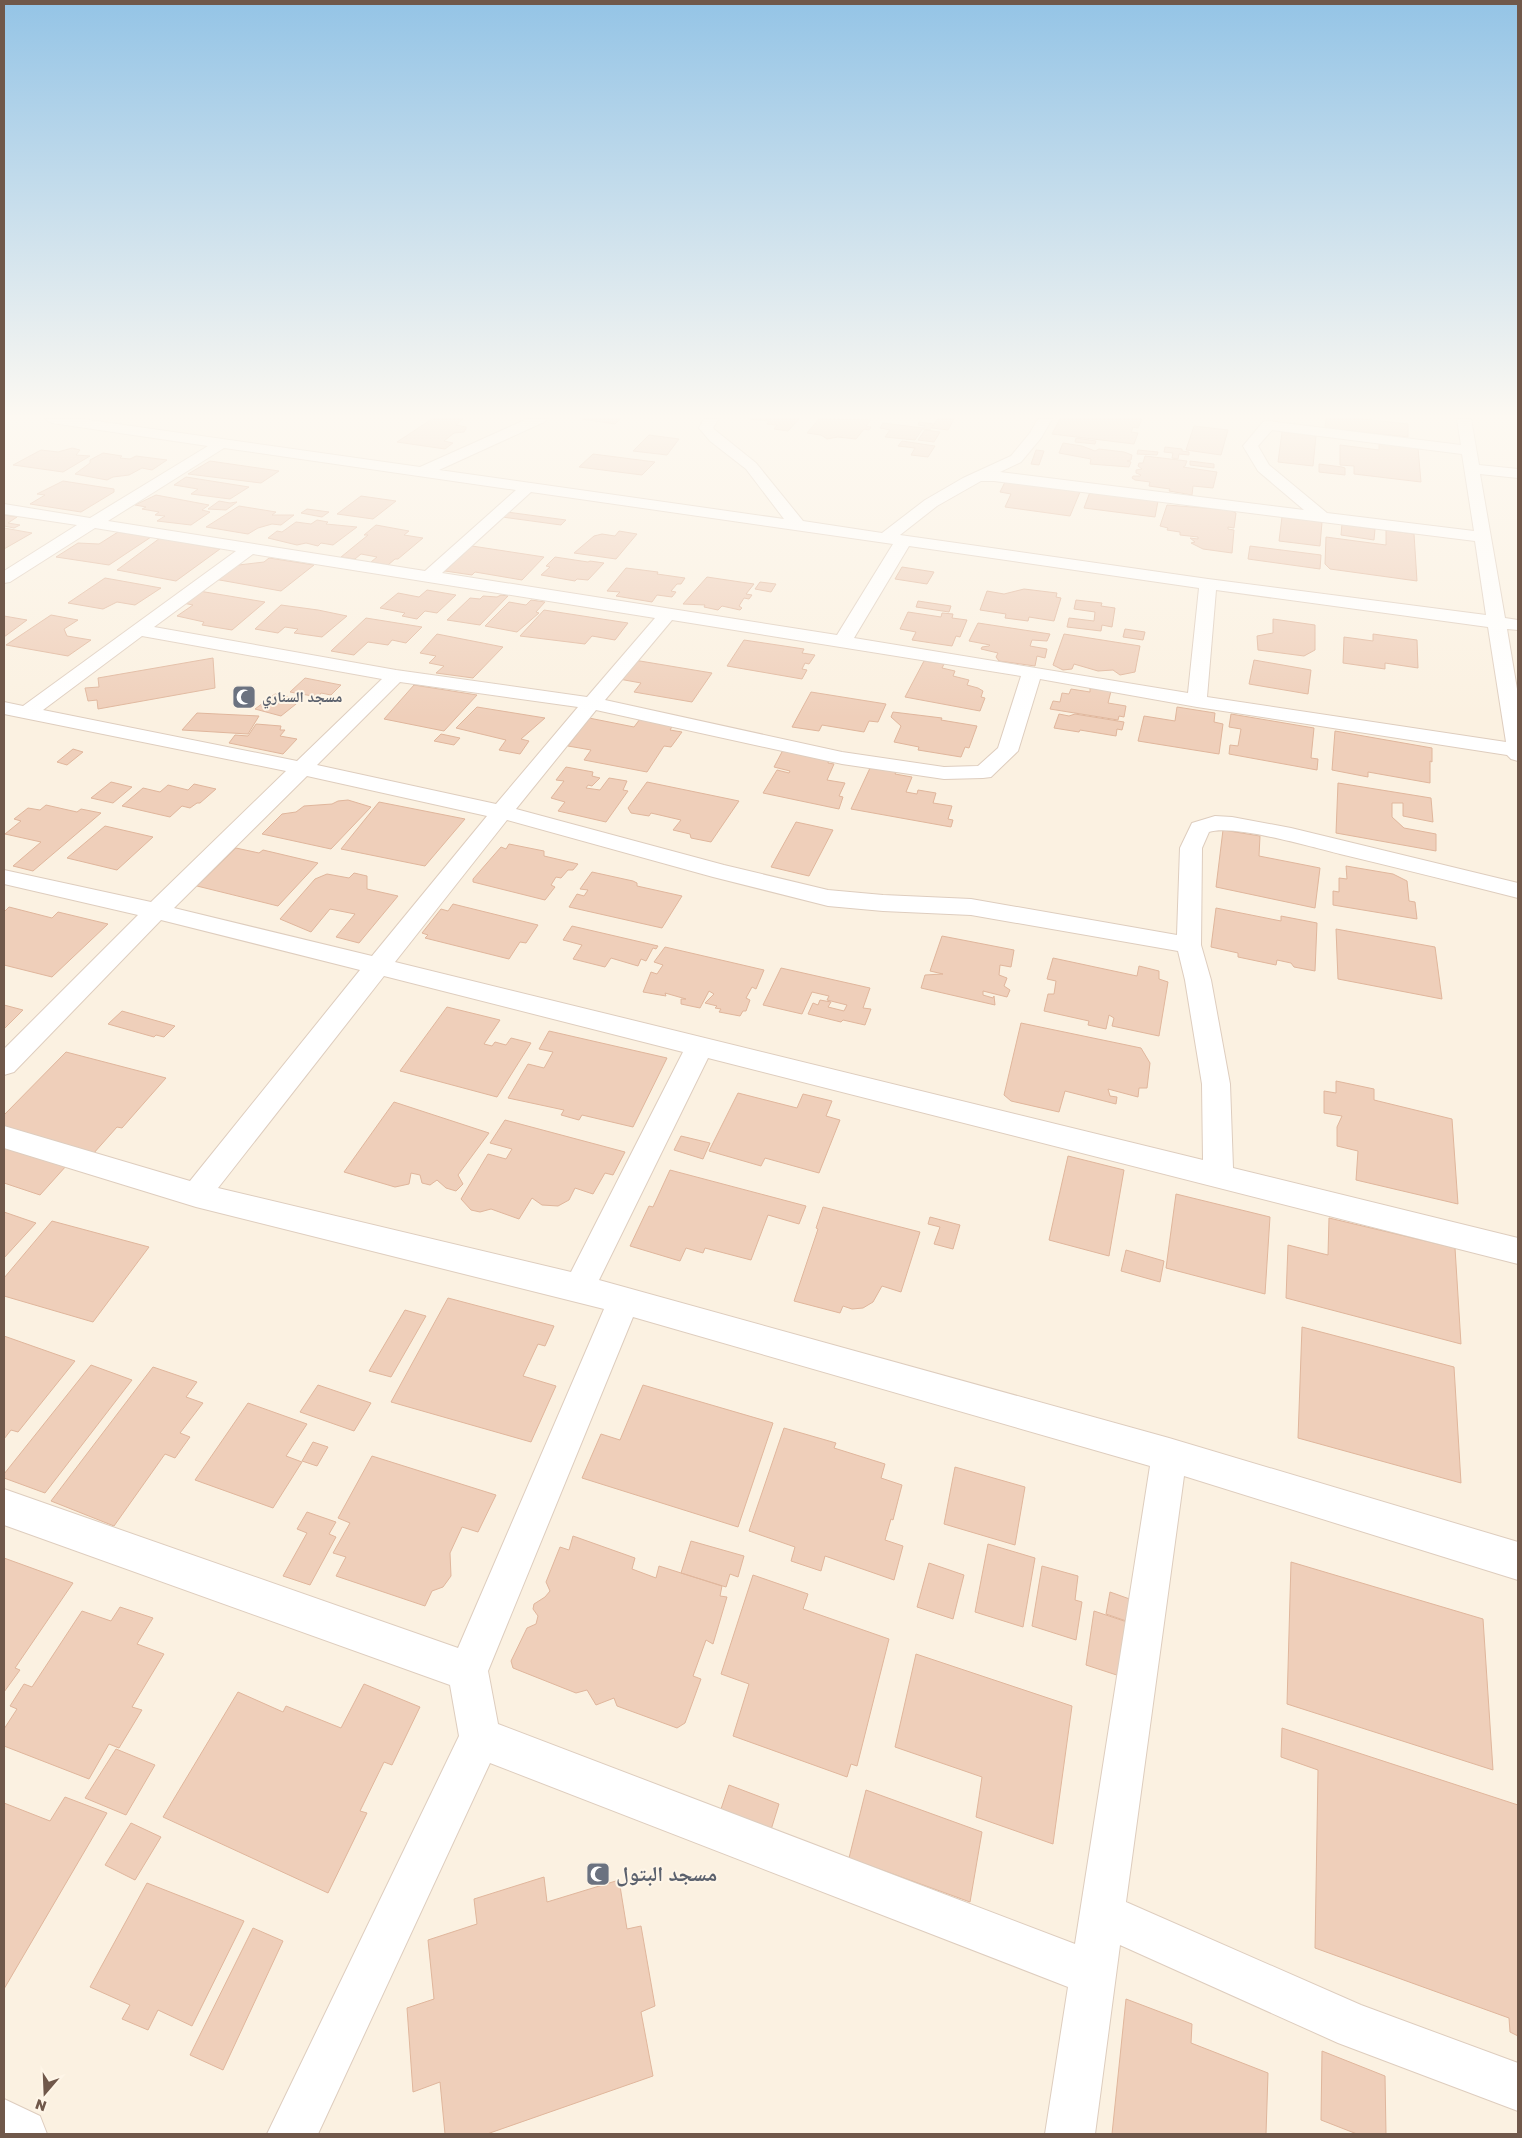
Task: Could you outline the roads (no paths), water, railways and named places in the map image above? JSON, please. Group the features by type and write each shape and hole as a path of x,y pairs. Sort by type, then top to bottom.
{"street":[{"path":"65,519 1032,672 1518,753 1480,519"},
{"path":"4,578 99,519"},
{"path":"428,577 493,519"},
{"path":"753,519 1208,584 1518,625"},
{"path":"792,519 797,525"},
{"path":"842,642 895,539 915,519"},
{"path":"1336,519 1483,537"},
{"path":"26,713 250,548"},
{"path":"1198,701 1208,584"},
{"path":"196,1195 501,812 590,703 667,614"},
{"path":"139,630 396,676 590,703 842,758 944,773 983,772 1008,751 1032,672"},
{"path":"4,1065 156,911 396,676"},
{"path":"4,708 301,768 501,812 721,872 828,898 883,903 971,907 1189,945"},
{"path":"1218,1175 1216,1084 1198,980 1189,945 1191,848 1200,828 1215,823 1232,824 1291,835 1518,890"},
{"path":"4,877 156,911 1518,1251"},
{"path":"579,1288 700,1046"},
{"path":"4,1137 196,1195 579,1288 1169,1455 1518,1561"},
{"path":"292,2134 480,1738 468,1671 624,1301"},
{"path":"1070,2134 1169,1455"},
{"path":"4,1507 468,1671"},
{"path":"480,1738 1094,1974"},
{"path":"1102,1914 1355,2026 1518,2088"},
{"path":"4,2124 22,2134"}],"place":[{"name":"مسجد السناري","path":"244,697"},
{"name":"مسجد البتول","path":"598,1874"}]}
